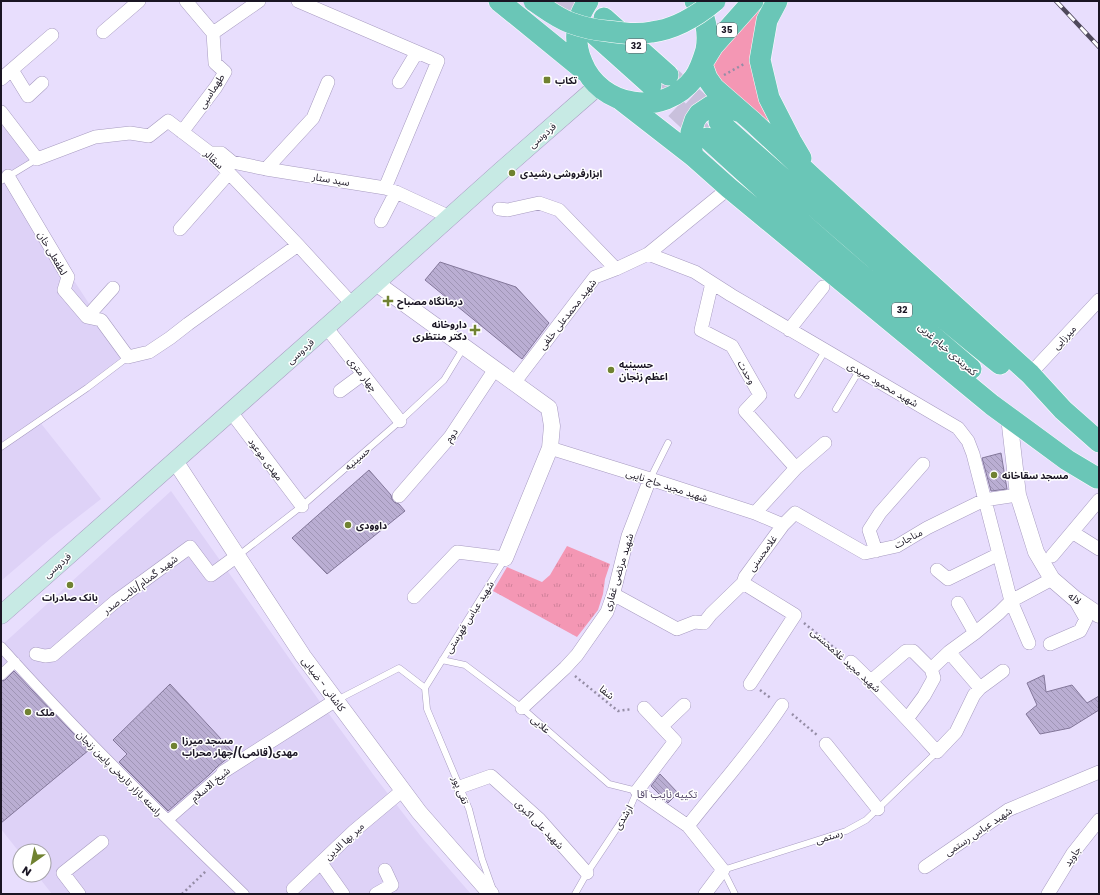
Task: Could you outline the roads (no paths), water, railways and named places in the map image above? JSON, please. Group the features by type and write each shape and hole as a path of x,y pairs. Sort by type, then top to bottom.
{"highway":[{"path":"534,1 569,22 584,27 630,33 653,32 683,23 715,1"},
{"path":"501,2 518,9 534,8 545,1"},
{"path":"588,1 580,16 576,35 578,53 591,78"},
{"path":"621,100 637,103 653,102 668,98 682,90 694,78 702,63 707,42 706,23 698,4 695,1"},
{"name":"35","path":"702,63 713,46 753,1"},
{"path":"777,1 767,20 760,60 769,98 791,141 813,178"},
{"path":"501,2 608,94 621,100 692,156 974,390 1067,460 1098,479"},
{"name":"32","path":"598,26 659,80"},
{"path":"702,63 707,78 714,88 1030,374 1063,410"},
{"path":"692,156 691,132 695,120 699,114 711,106 724,105 742,113"},
{"name":"کمربندی خیام غربی","path":"1063,410 1020,381 961,334 774,172 713,130 755,182 1098,479"},
{"name":"32","path":"1063,410 1099,442"}],"main road":[{"name":"فردوسی","path":"1,614 231,412 450,216 591,78"}],"street":[{"path":"103,32 139,1"},
{"path":"186,1 213,34 259,1"},
{"path":"298,1 438,61 381,221"},
{"name":"طهماسبی","path":"182,132 216,87 225,72 215,63 213,34"},
{"path":"1,80 52,35"},
{"path":"399,82 417,52"},
{"path":"12,70 28,96 42,83"},
{"path":"266,168 313,118 328,82"},
{"path":"1,112 37,159"},
{"name":"سقالر","path":"37,159 95,137 130,133 149,136 168,121 210,153 352,304"},
{"name":"سید ستار","path":"210,153 221,153 232,162 391,190 450,216"},
{"path":"180,229 229,172"},
{"name":"لطفعلی خان","path":"5,178 68,277 64,290 87,317 101,320 128,357"},
{"name":"شهید محمدعلی خلفی","path":"514,383 548,332 595,277 648,254 729,188"},
{"path":"499,209 508,210 539,203 559,210 616,269"},
{"path":"128,357 149,352 298,245"},
{"name":"شهید محمود صیدی","path":"648,254 695,272 712,284 789,330 930,410 958,428 968,441 973,454 1011,601 1029,643"},
{"path":"376,283 549,408 552,426 550,448"},
{"name":"وحدت","path":"712,284 701,330 732,346 760,395 745,411 796,468"},
{"path":"789,330 823,287"},
{"path":"87,317 113,288"},
{"name":"میرزایی","path":"1030,374 1099,300"},
{"name":"چهار متری","path":"326,327 400,421"},
{"name":"دوم","path":"399,496 450,437 495,369"},
{"path":"340,391 363,374"},
{"name":"مهدی موعود","path":"231,412 302,506"},
{"name":"لاله","path":"1009,417 1018,494 1036,552 1052,579 1074,598 1099,615"},
{"path":"755,513 796,468 825,443"},
{"name":"شهید مجید حاج نایبی","path":"550,448 755,513 783,525"},
{"name":"شهید عباس فهرستی","path":"505,558 550,448"},
{"name":"کاشانی - ضیایی","path":"175,461 303,656 419,812 491,894"},
{"path":"876,551 869,530 880,513 923,464"},
{"name":"شهید مرتضی غفاری","path":"522,708 577,655 607,612 628,536 650,479"},
{"name":"مناجات","path":"783,525 795,513 865,553 897,546 927,528 984,500 1018,494"},
{"path":"1052,556 1099,500"},
{"name":"غلامحسنی","path":"613,594 677,629 695,622 704,624 742,583 783,525"},
{"path":"1072,532 1099,549"},
{"name":"شهید گمنام/نائب صدر","path":"36,654 45,656 53,655 116,601 190,547 211,575 237,556"},
{"path":"414,597 457,552 505,558"},
{"path":"937,570 948,579 999,554"},
{"path":"931,669 949,652 999,613 1011,601 1052,579"},
{"path":"742,583 795,615 750,684"},
{"path":"1050,644 1080,631 1086,619 1074,598"},
{"path":"958,603 975,633"},
{"name":"راسته بازار تاریخی پایین زنجان","path":"1,647 47,698 145,798 244,894"},
{"path":"871,681 906,651 913,651 931,669 934,678 924,696 907,719"},
{"path":"949,652 980,688"},
{"path":"1,674 15,662"},
{"name":"شهید مجید غلامحسنی","path":"851,662 871,681 937,752"},
{"path":"937,752 956,732 974,695 980,688 1003,671"},
{"name":"شیخ الاسلام","path":"168,820 223,772 336,700"},
{"path":"662,726 684,705"},
{"path":"688,826 708,800 733,772 782,705"},
{"name":"ارشدی","path":"637,791 676,741 644,708"},
{"path":"826,744 878,809"},
{"name":"شهید عباس رستمی","path":"925,867 1008,810 1099,772"},
{"name":"شهید علی اکبری","path":"460,788 491,776 539,819 587,874"},
{"name":"میر بها الدین","path":"290,891 354,832 403,790"},
{"path":"637,791 688,826 722,870 705,894"},
{"name":"جاوید","path":"1048,894 1073,853 1099,820"},
{"path":"79,894 63,873 102,842"},
{"path":"321,862 343,894"},
{"path":"376,894 392,885 385,870"}],"lane":[{"path":"5,178 37,159"},
{"name":"حسینیه","path":"237,556 302,506 400,421 444,380 464,347"},
{"path":"798,395 825,351"},
{"path":"1,447 87,388 128,357"},
{"path":"836,409 859,371"},
{"path":"650,479 668,443"},
{"name":"شهید عباس فهرستی","path":"425,688 505,558"},
{"name":"علایی","path":"442,660 465,665 522,708 609,784 637,791"},
{"path":"336,700 399,668 425,688"},
{"name":"تقی پور","path":"425,688 427,709 469,809 482,859 494,894"},
{"name":"رستمی","path":"722,870 846,830 866,820 937,752"},
{"name":"ارشدی","path":"575,894 629,810 637,791"},
{"path":"722,870 734,894"}],"tunnel":[{"path":"556,1 586,27"},
{"path":"669,76 719,121"},
{"path":"653,87 706,137"}],"railway":[{"path":"1056,1 1099,47"}],"place":[{"name":"تکاب","path":"547,80"},
{"name":"ابزارفروشی رشیدی","path":"512,173"},
{"name":"درمانگاه مصباح","path":"388,301"},
{"name":"داروخانه دکتر منتظری","path":"475,330"},
{"name":"حسینیه اعظم زنجان","path":"611,370"},
{"name":"مسجد سقاخانه","path":"994,475"},
{"name":"داوودی","path":"348,525"},
{"name":"بانک صادرات","path":"70,585"},
{"name":"ملک","path":"28,712"},
{"name":"مسجد میرزا مهدی(قائمی)/چهار محراب","path":"174,746"}],"district":[{"name":"تکییه نایب آقا","path":"667,794"}]}
